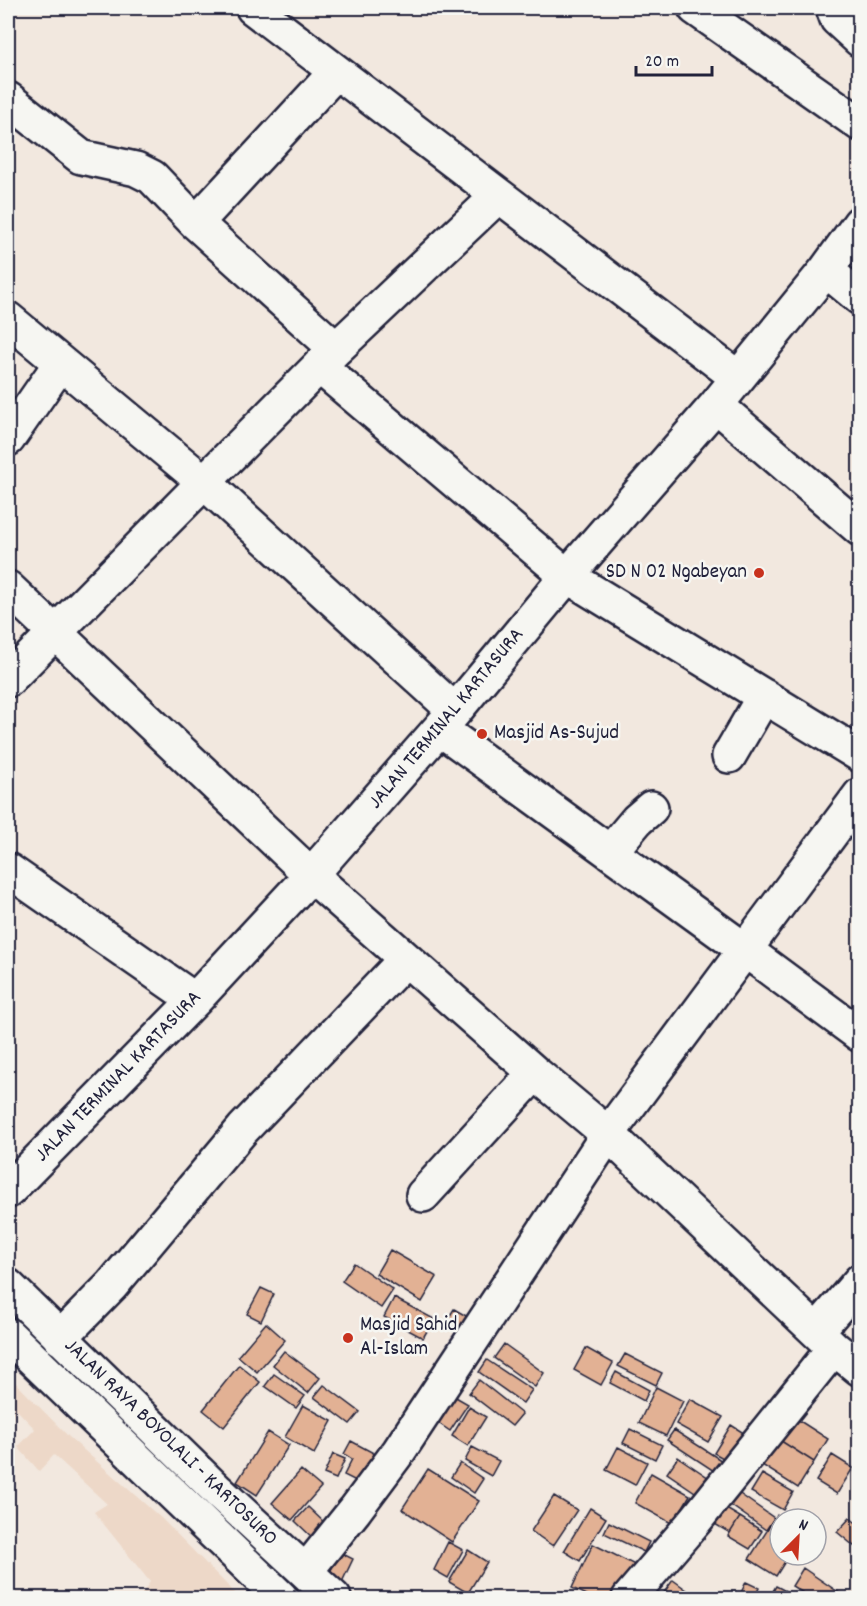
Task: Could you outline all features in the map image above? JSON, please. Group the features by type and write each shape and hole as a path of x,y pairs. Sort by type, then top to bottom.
{"main road":[{"path":"252,8 737,377"},
{"path":"695,8 860,124"},
{"path":"833,8 837,18 860,40"},
{"path":"196,223 336,72"},
{"path":"8,99 81,157 136,169 159,183 327,358 567,576 860,755"},
{"path":"8,680 327,358 498,196"},
{"name":"JALAN TERMINAL KARTASURA","path":"8,1191 195,1000 311,875 448,720 567,576 716,405 826,270 860,223"},
{"path":"826,270 860,298"},
{"path":"8,319 204,482 448,720 610,852 860,1035"},
{"path":"8,439 60,364"},
{"path":"716,405 860,529"},
{"path":"8,588 311,875 535,1074 608,1134 826,1340 860,1369"},
{"path":"729,756 764,696"},
{"path":"306,1571 399,1451 608,1134 860,795"},
{"path":"610,852 637,820 651,808"},
{"path":"8,870 195,1000"},
{"path":"60,1338 112,1285 243,1129 406,959"},
{"path":"423,1195 535,1074"},
{"path":"629,1599 695,1521 826,1340 860,1281"},
{"name":"JALAN RAYA BOYOLALI - KARTOSURO","path":"8,1286 218,1491 334,1599"},
{"name":"JALAN RAYA BOYOLALI - KARTOSURO","path":"8,1335 280,1598"}],"shaded area":[{"path":"8,1375 69,1437 161,1518 240,1598 139,1598 150,1582 94,1512 107,1504 54,1455 39,1471 18,1447 35,1429 17,1410 8,1418"}],"building":[{"path":"390,1250 437,1277 422,1302 376,1274"},
{"path":"354,1263 393,1290 381,1308 342,1281"},
{"path":"261,1288 274,1294 261,1321 247,1314"},
{"path":"394,1298 434,1319 423,1338 384,1317"},
{"path":"454,1309 475,1321 466,1338 444,1325"},
{"path":"266,1323 285,1340 257,1372 238,1356"},
{"path":"504,1344 544,1373 535,1387 494,1358"},
{"path":"586,1348 613,1363 601,1385 574,1370"},
{"path":"284,1351 320,1378 308,1393 273,1365"},
{"path":"625,1354 662,1373 656,1385 618,1366"},
{"path":"487,1360 532,1390 523,1403 479,1372"},
{"path":"239,1365 260,1382 224,1427 203,1410"},
{"path":"616,1372 649,1390 644,1401 610,1383"},
{"path":"274,1374 305,1396 296,1408 265,1386"},
{"path":"479,1380 522,1414 512,1426 469,1393"},
{"path":"324,1385 360,1412 350,1424 314,1397"},
{"path":"656,1387 683,1401 666,1436 639,1423"},
{"path":"454,1396 468,1404 450,1431 437,1422"},
{"path":"690,1399 723,1417 708,1442 676,1424"},
{"path":"303,1405 332,1421 314,1454 285,1437"},
{"path":"469,1407 486,1417 468,1446 452,1436"},
{"path":"792,1416 828,1439 814,1462 778,1439"},
{"path":"731,1425 750,1437 734,1464 714,1453"},
{"path":"630,1429 662,1445 655,1459 623,1443"},
{"path":"674,1430 727,1464 720,1475 667,1440"},
{"path":"268,1432 289,1445 257,1495 237,1482"},
{"path":"778,1439 814,1462 798,1488 762,1465"},
{"path":"351,1441 381,1457 366,1486 344,1475 352,1459 344,1454"},
{"path":"472,1447 499,1461 491,1476 465,1461"},
{"path":"618,1447 647,1462 635,1485 606,1470"},
{"path":"333,1454 345,1459 336,1479 324,1474"},
{"path":"832,1455 853,1468 837,1494 816,1481"},
{"path":"678,1457 712,1480 701,1496 667,1473"},
{"path":"460,1463 483,1479 474,1493 451,1477"},
{"path":"428,1469 479,1501 452,1542 402,1509"},
{"path":"301,1470 321,1487 292,1520 272,1503"},
{"path":"651,1473 690,1495 673,1524 635,1503"},
{"path":"762,1474 793,1492 785,1507 778,1507 751,1492"},
{"path":"737,1492 768,1514 768,1527 766,1530 729,1504"},
{"path":"554,1496 577,1510 553,1546 531,1531"},
{"path":"718,1504 740,1517 730,1533 708,1520"},
{"path":"308,1507 328,1526 315,1540 295,1521"},
{"path":"590,1508 606,1518 580,1561 564,1551"},
{"path":"740,1517 762,1531 750,1549 728,1536"},
{"path":"850,1518 860,1526 860,1551 837,1532"},
{"path":"609,1522 649,1542 644,1552 604,1533"},
{"path":"768,1529 768,1567 782,1567 776,1576 749,1559"},
{"path":"448,1542 463,1550 448,1578 434,1570"},
{"path":"593,1544 635,1565 618,1598 593,1598 572,1588"},
{"path":"468,1550 487,1562 468,1593 449,1582"},
{"path":"339,1552 353,1559 341,1584 328,1577"},
{"path":"803,1568 841,1594 838,1598 811,1598 792,1586"},
{"path":"673,1580 698,1598 660,1598"},
{"path":"746,1582 759,1588 754,1598 739,1597"},
{"path":"776,1586 799,1598 769,1598"}],"place":[{"name":"SD N 02 Ngabeyan","path":"759,573"},
{"name":"Masjid As-Sujud","path":"482,734"},
{"name":"Masjid Sahid Al-Islam","path":"348,1338"}]}
